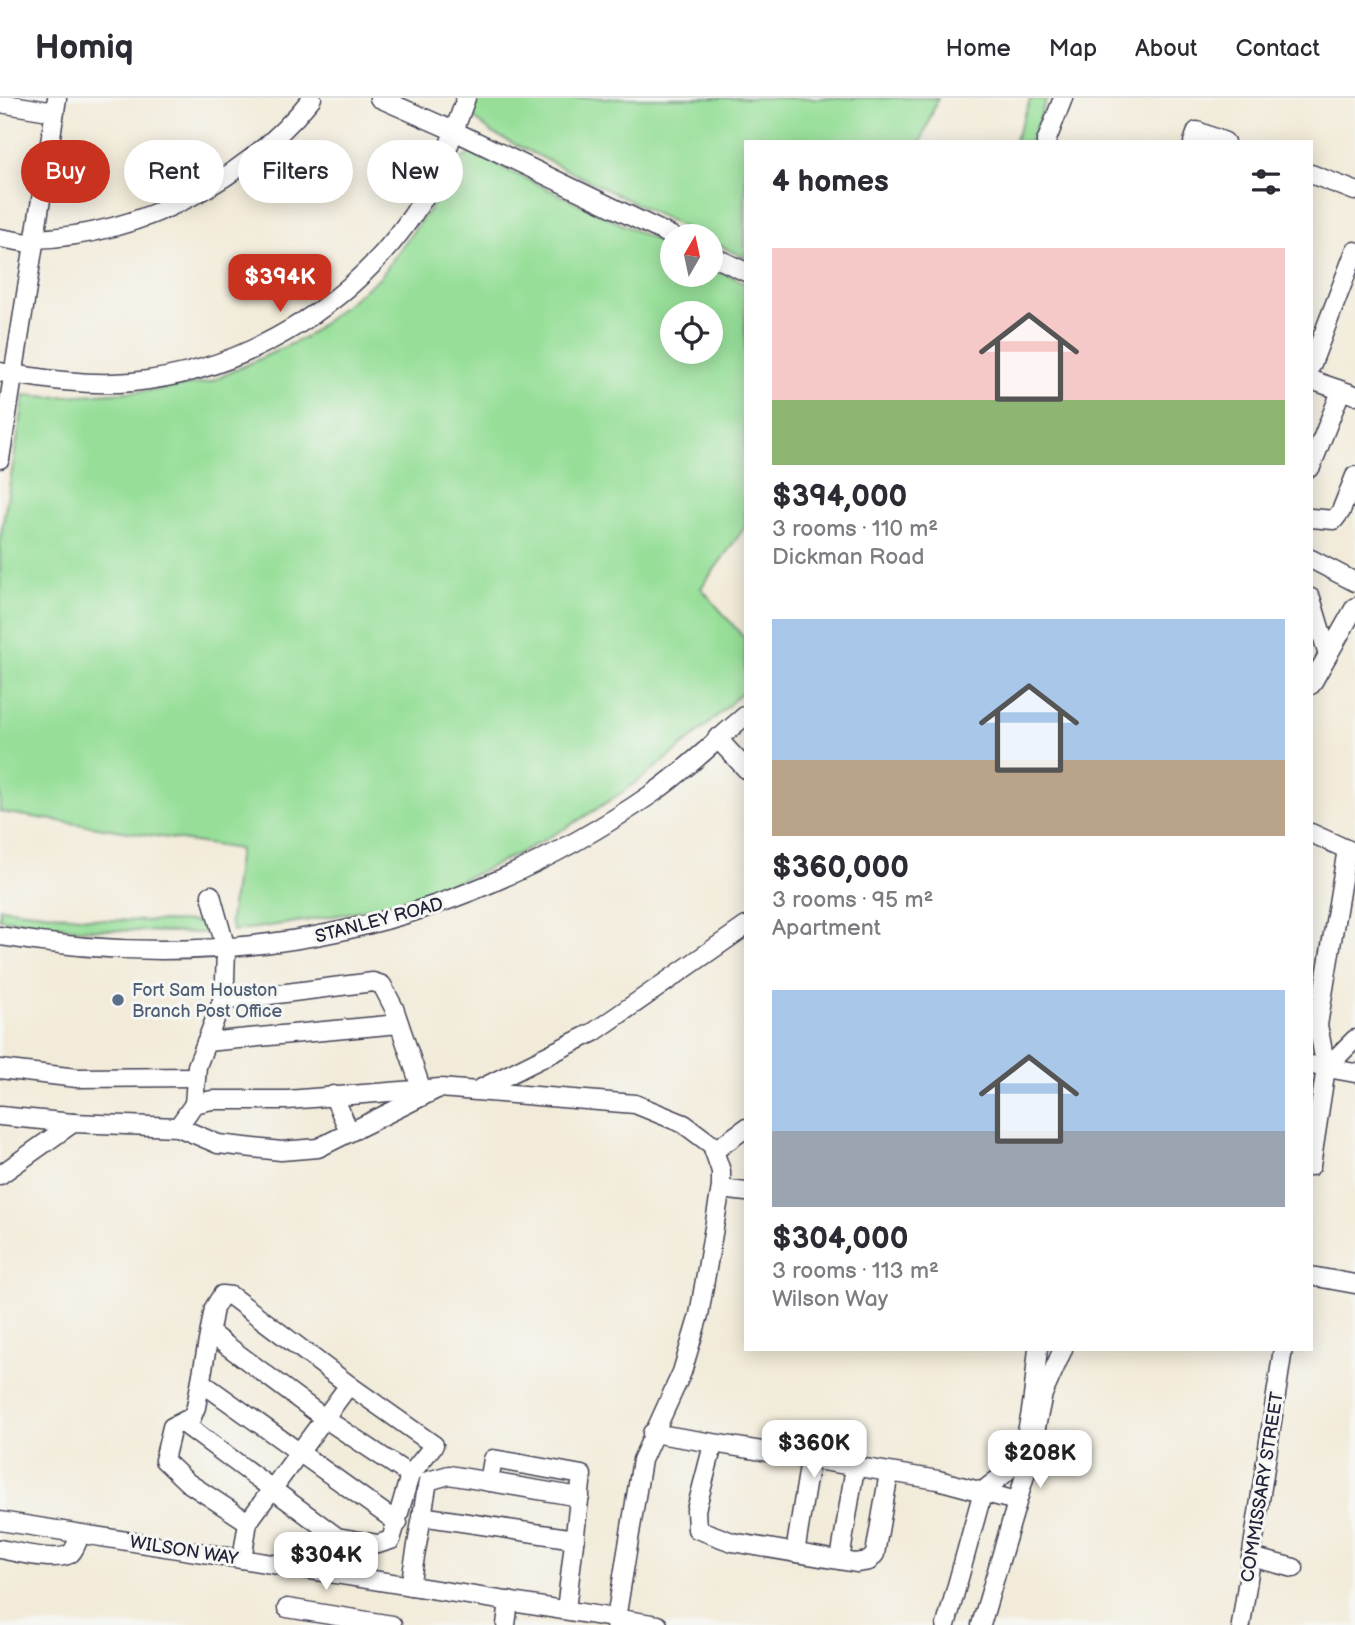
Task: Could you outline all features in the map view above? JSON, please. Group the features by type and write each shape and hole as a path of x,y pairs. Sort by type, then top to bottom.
{"street":[{"path":"0,238 34,241 95,232 130,223 190,197 247,162 312,98"},
{"path":"379,98 660,230"},
{"path":"7,373 92,383 171,376 246,353 282,335 348,288 394,239 426,194 466,98"},
{"path":"1047,140 1063,98"},
{"path":"0,103 59,103 7,373 0,459"},
{"path":"1195,136 1215,140"},
{"path":"1313,175 1355,191"},
{"path":"1313,361 1355,251"},
{"path":"723,261 744,271"},
{"path":"1313,381 1342,391 1313,462"},
{"path":"1313,518 1334,520 1341,511 1355,476"},
{"path":"1313,560 1355,582"},
{"path":"1313,605 1328,655"},
{"path":"1313,681 1355,607"},
{"name":"STANLEY ROAD","path":"0,936 52,945 137,950 226,949 297,942 407,916 484,888 563,850 655,792 744,717"},
{"path":"717,738 744,767"},
{"path":"1313,834 1351,851 1318,1025 1313,1138"},
{"path":"178,1127 194,1104 196,1077 222,1001 226,949 211,895"},
{"path":"477,1090 594,1032 744,927"},
{"path":"222,1001 373,982 382,985 400,1024 421,1088"},
{"path":"206,1042 400,1024"},
{"path":"1318,1067 1355,1040"},
{"path":"1318,1067 1355,1073"},
{"path":"0,1069 77,1078 196,1077"},
{"path":"194,1104 212,1100 287,1100 421,1088 477,1090 635,1104 684,1124 712,1145 721,1171 721,1189 696,1326 670,1403 652,1433 642,1460 615,1622"},
{"path":"0,1116 74,1124 178,1127 218,1144 281,1152 318,1148 440,1088"},
{"path":"333,1095 349,1131"},
{"path":"0,1175 74,1124"},
{"path":"714,1152 744,1130"},
{"path":"721,1189 744,1192"},
{"path":"1313,1276 1355,1284"},
{"path":"183,1423 337,1537 378,1544 391,1540 398,1523 401,1498 410,1475 434,1446 231,1296 222,1295 216,1300 192,1417 172,1427 164,1460 187,1482 248,1522"},
{"path":"209,1333 324,1418 410,1475"},
{"path":"935,1625 948,1617 982,1491 1007,1472 1017,1458 1026,1435 1038,1351"},
{"path":"994,1625 983,1616 1028,1465 1043,1394 1062,1351"},
{"name":"COMMISSARY STREET","path":"1241,1625 1283,1351"},
{"path":"201,1382 398,1523"},
{"path":"242,1559 248,1522 349,1385"},
{"path":"652,1433 889,1473 982,1491 1016,1501"},
{"path":"713,1445 696,1510 697,1529 732,1542 856,1563 869,1561 875,1554 889,1473"},
{"path":"410,1586 428,1481 449,1475 489,1482 493,1459 582,1475 566,1610"},
{"path":"795,1553 810,1460"},
{"path":"840,1560 855,1467"},
{"path":"421,1516 575,1539"},
{"name":"WILSON WAY","path":"0,1521 566,1610 615,1622 658,1625"},
{"path":"0,1549 58,1558 68,1556 74,1550 80,1534"},
{"path":"1251,1557 1294,1568"},
{"path":"506,1625 509,1601"},
{"path":"288,1608 392,1625"}],"green space":[{"path":"476,98 938,98 922,140 744,140 744,258 723,247 723,224 677,224 492,133 472,116"},
{"path":"1031,98 1047,98 1031,140 1015,140"},
{"path":"472,153 660,242 660,287 723,287 723,273 744,283 744,528 701,588 744,638 744,690 679,749 608,802 571,825 492,866 451,884 371,908 233,931 230,921 239,849 0,812 0,540 25,395 51,397 158,390 210,382 306,337 380,277 434,203 463,203 463,158"},
{"path":"0,908 106,920 206,922 211,928 208,932 201,933 80,929 0,919"}],"place":[{"name":"Fort Sam Houston Branch Post Office","path":"118,1000"}]}
